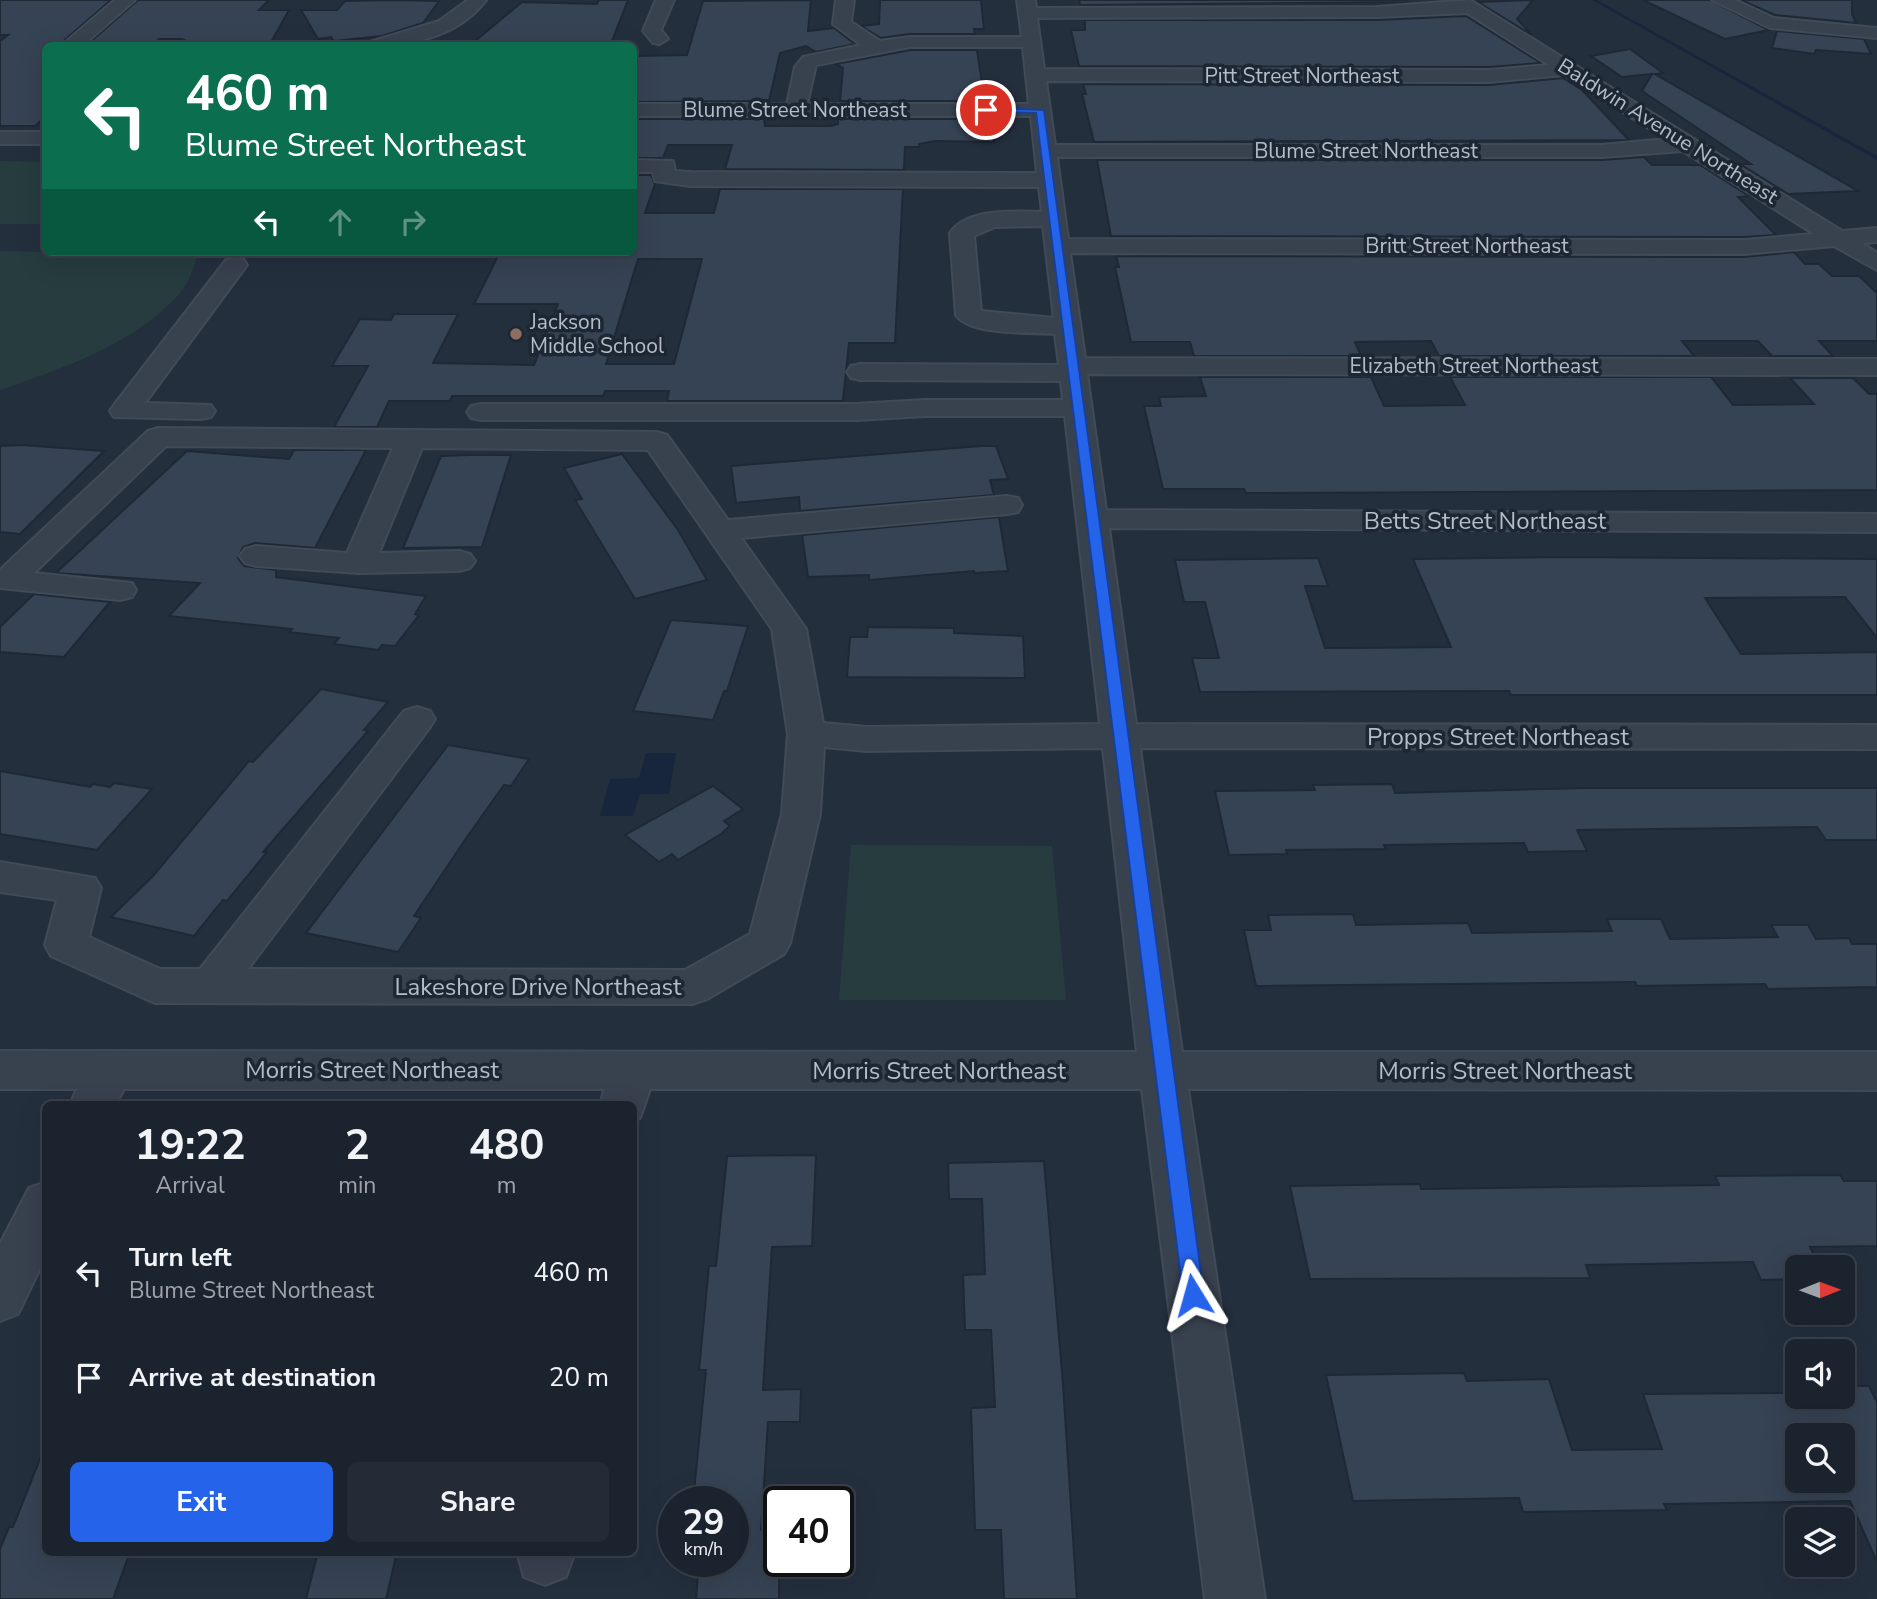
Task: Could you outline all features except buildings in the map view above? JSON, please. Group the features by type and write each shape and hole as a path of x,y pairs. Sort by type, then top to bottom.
{"street":[{"path":"75,42 125,0"},
{"path":"408,42 469,11 477,0"},
{"path":"659,39 652,31 665,0"},
{"path":"845,0 842,24 877,47"},
{"path":"1721,0 1770,23 1877,33"},
{"path":"1235,1599 1162,1070 1027,6 1377,12 1464,4"},
{"name":"Baldwin Avenue Northeast","path":"1464,4 1877,263"},
{"path":"796,111 804,67 810,61 910,41 1031,42"},
{"name":"Pitt Street Northeast","path":"1035,75 1489,76 1570,69"},
{"name":"Blume Street Northeast","path":"637,110 1040,110"},
{"path":"0,138 42,138"},
{"name":"Blume Street Northeast","path":"1047,166 1602,151 1687,144"},
{"path":"1000,164 1047,166"},
{"path":"637,166 665,166 663,176 670,178 815,171 948,180 975,186 986,195 988,214 962,233 968,315 989,322 1067,327"},
{"path":"948,180 976,172 1047,166"},
{"path":"974,225 995,219 1054,219"},
{"name":"Britt Street Northeast","path":"1057,246 1744,247 1877,235"},
{"path":"235,265 124,411 248,411"},
{"name":"Elizabeth Street Northeast","path":"861,372 1877,367"},
{"path":"455,412 856,412 925,408 1078,408"},
{"path":"120,590 8,580 158,436 409,420 359,563"},
{"name":"Lakeshore Drive Northeast","path":"0,877 81,888 66,945 155,986 692,987 769,943 801,814 806,734 789,629 722,530 657,441 409,420"},
{"path":"722,530 1007,505"},
{"name":"Betts Street Northeast","path":"1093,519 1877,523"},
{"path":"256,556 359,563 459,561"},
{"path":"210,988 418,719"},
{"name":"Propps Street Northeast","path":"806,734 867,739 1119,736 1877,737"},
{"name":"Morris Street Northeast","path":"0,1070 102,1087 627,1087 1162,1070 1877,1071"},
{"path":"0,1297 42,1211"}],"green space":[{"path":"0,161 42,162 42,224 0,224"},
{"path":"0,251 42,252 42,256 198,256 182,290 161,312 141,327 72,364 0,390"},
{"path":"851,845 1052,846 1066,1000 839,1000"}],"water":[{"path":"646,753 676,753 669,794 640,794 633,816 600,816 610,779 639,778"}],"waterway":[{"path":"1594,0 1877,158"}],"place":[{"name":"Jackson Middle School","path":"516,334"}],"route":[{"path":"986,110 1040,110 1193,1295"}]}
